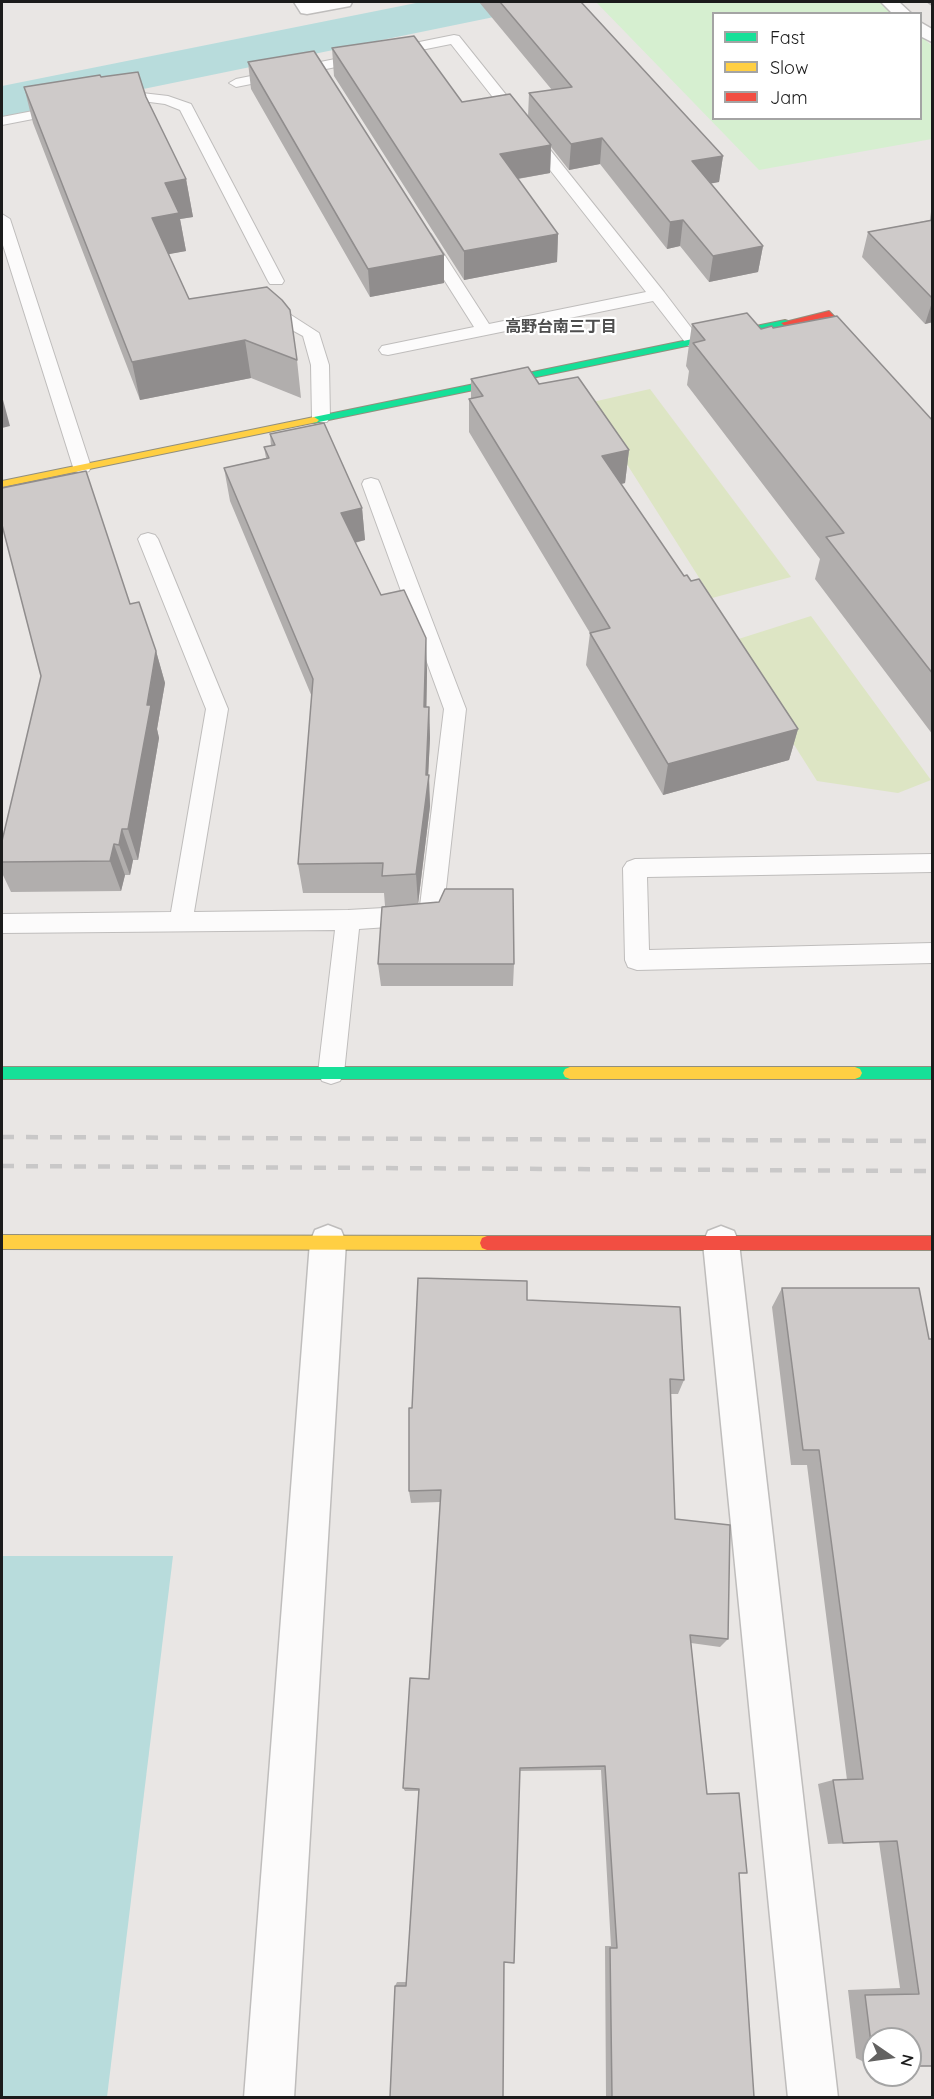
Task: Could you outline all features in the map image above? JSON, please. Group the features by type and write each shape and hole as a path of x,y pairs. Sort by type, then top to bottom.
{"street":[{"path":"302,2 307,9 344,2"},
{"path":"889,2 902,12"},
{"path":"2,484 829,314 869,358"},
{"path":"2,1073 933,1073"},
{"path":"2,1242 933,1243"},
{"path":"268,2097 328,1242"},
{"path":"721,1242 813,2097"}],"lane":[{"path":"236,83 321,71 454,39 694,342"},
{"path":"2,122 118,97 168,100 186,107 276,281"},
{"path":"2,219 82,467"},
{"path":"414,219 484,330"},
{"path":"388,350 658,295"},
{"path":"248,315 285,319 311,333 320,365 321,418"},
{"path":"2,923 348,920 431,915 455,709 371,484"},
{"path":"148,539 217,709 181,921"},
{"path":"933,863 635,868 637,960 933,953"},
{"path":"331,1073 348,920"}],"green space":[{"path":"596,2 880,2 893,12 712,12 712,120 922,120 922,37 932,46 932,139 759,170"},
{"path":"650,389 791,577 712,598 588,403"},
{"path":"811,616 931,780 898,793 817,781 729,642"}],"water":[{"path":"2,1556 173,1556 107,2097 2,2097"}],"building":[{"path":"500,2 581,2 723,156 692,161 763,246 713,256 683,220 670,222 602,138 571,144 529,93 572,87"},
{"path":"414,36 462,102 510,94 551,145 500,154 558,234 464,251 332,48"},
{"path":"314,51 444,255 368,269 248,62"},
{"path":"138,72 146,97 186,179 165,183 179,213 152,218 189,299 267,287 290,310 297,360 245,340 132,362 24,87 100,75 101,77"},
{"path":"933,220 933,299 868,232"},
{"path":"747,313 761,329 837,316 933,421 933,674 826,537 844,533 693,343 705,340 692,324"},
{"path":"528,367 539,384 578,377 629,450 602,456 684,576 687,575 691,581 699,579 798,729 668,764 590,633 610,628 469,399 483,396 471,379"},
{"path":"324,423 362,508 341,513 381,595 404,590 426,638 424,707 429,707 426,775 429,775 416,874 382,876 383,863 298,864 313,679 224,468 269,458 264,447 275,445 270,434"},
{"path":"86,471 130,604 139,602 156,651 147,705 151,705 128,829 122,829 119,845 114,844 110,861 2,862 2,841 41,676 2,525 2,488"},
{"path":"445,889 513,889 514,964 378,964 382,907 439,902"},
{"path":"418,1278 527,1281 527,1300 680,1307 684,1380 670,1379 675,1519 730,1525 728,1639 690,1635 707,1794 739,1793 747,1873 739,1873 754,2097 612,2097 610,1948 617,1948 605,1766 520,1768 514,1963 504,1962 503,2097 390,2097 395,1986 406,1986 419,1789 403,1788 410,1678 429,1679 441,1490 409,1491 409,1408 412,1408"},
{"path":"782,1288 919,1288 929,1339 933,1339 933,2066 922,2066 922,2027 869,2027 865,1995 919,1994 897,1841 843,1843 833,1780 863,1779 819,1450 803,1450"}],"waterway":[{"path":"2,102 494,2"}],"railway":[{"path":"2,1137 932,1141"},
{"path":"2,1166 932,1171"}],"traffic: fast":[{"path":"314,420 785,323"},
{"path":"2,1073 570,1073"},
{"path":"855,1073 932,1073"}],"traffic: slow":[{"path":"2,484 314,420"},
{"path":"570,1073 855,1073"},
{"path":"2,1242 487,1243"}],"traffic: jam":[{"path":"785,323 829,314 861,349"},
{"path":"487,1243 932,1243"}],"district":[{"name":"高野台南三丁目","path":"561,327"}]}
